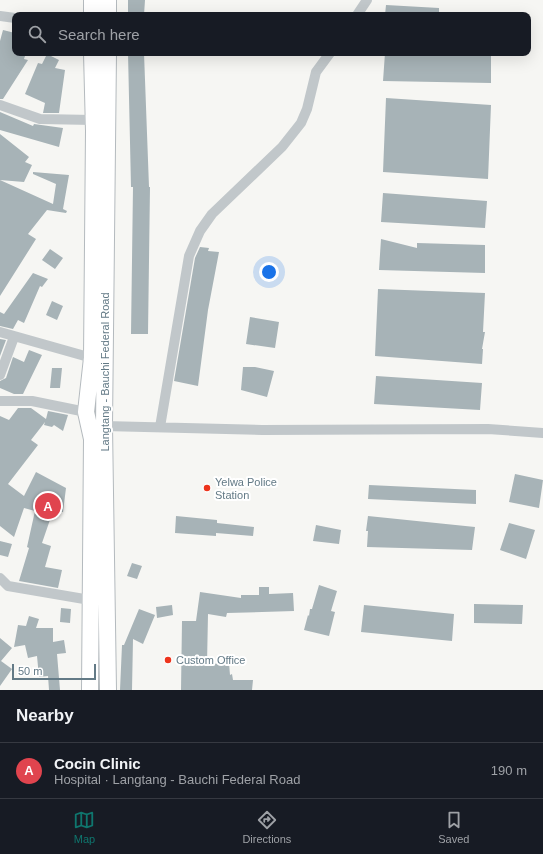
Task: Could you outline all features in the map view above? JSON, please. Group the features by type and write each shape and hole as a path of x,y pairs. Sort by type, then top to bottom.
{"main road":[{"path":"92,0 92,12"},
{"path":"108,0 108,12"},
{"path":"90,690 92,439 86,412 92,358 92,56"},
{"name":"Langtang - Bauchi Federal Road","path":"108,56 104,426 108,690"}],"street":[{"path":"359,12 367,0"},
{"path":"0,16 12,18"},
{"path":"160,427 189,256 200,231 212,214 282,147 301,122 307,109 316,72 328,56"},
{"path":"0,105 40,119 93,120"},
{"path":"0,332 92,358"},
{"path":"0,375 14,337"},
{"path":"0,401 32,401 86,412"},
{"path":"104,426 262,430 488,429 543,433"},
{"path":"0,578 4,587 90,600"}],"building":[{"path":"128,0 145,0 144,12 128,12"},
{"path":"386,5 439,8 439,12 385,12"},
{"path":"3,30 12,32 12,56 25,56 24,59 28,60 3,99 0,99 0,41"},
{"path":"46,56 51,56 59,60 55,68 65,70 59,113 43,113 45,103 25,94 38,63 42,64"},
{"path":"128,56 144,56 150,187 148,334 131,334 133,187 131,187"},
{"path":"385,56 491,56 491,83 383,81"},
{"path":"386,98 491,105 488,179 383,172"},
{"path":"0,112 33,126 34,124 63,128 59,147 0,130"},
{"path":"0,134 29,157 25,162 32,165 24,182 0,180"},
{"path":"33,172 69,175 63,209 67,211 66,213 47,210 28,234 36,239 0,296 0,180 53,204 56,184 33,174"},
{"path":"383,193 487,201 485,228 381,222"},
{"path":"381,239 417,248 417,243 485,245 485,273 379,270"},
{"path":"200,247 209,248 208,251 219,252 208,310 198,386 174,381 195,258"},
{"path":"50,249 63,258 55,269 42,260"},
{"path":"33,273 48,279 42,287 40,286 24,323 18,320 13,329 0,326 0,312 4,314"},
{"path":"378,289 485,293 483,332 485,332 482,349 482,364 375,356"},
{"path":"52,301 63,306 57,320 46,315"},
{"path":"250,317 279,322 275,348 246,344"},
{"path":"0,339 6,340 0,356"},
{"path":"29,350 42,355 23,394 14,394 0,388 0,381 6,378 13,357 24,362"},
{"path":"243,367 255,367 274,371 267,397 241,390"},
{"path":"52,368 62,368 60,388 50,388"},
{"path":"376,376 482,383 480,410 374,404"},
{"path":"18,408 31,408 46,419 48,411 68,415 63,431 54,425 52,427 44,425 45,422 31,440 38,445 8,484 24,496 36,472 66,488 63,512 53,511 42,543 51,546 45,567 62,570 58,588 19,581 29,548 27,547 35,511 24,508 14,537 0,526 0,416 9,420"},
{"path":"515,474 543,480 539,508 509,502"},
{"path":"369,485 476,490 476,504 368,499"},
{"path":"176,516 217,520 217,523 254,527 253,536 216,533 216,536 175,533"},
{"path":"368,516 475,527 472,550 367,547 368,531 366,531"},
{"path":"509,523 535,530 526,559 500,550"},
{"path":"316,525 341,530 339,544 313,541"},
{"path":"0,541 12,544 8,557 0,555"},
{"path":"132,563 142,566 137,579 127,576"},
{"path":"319,585 337,591 331,611 335,612 329,636 304,630"},
{"path":"259,587 269,587 269,594 293,593 294,611 227,613 226,617 208,614 207,664 229,663 230,675 232,674 233,680 253,680 252,690 181,690 182,621 196,621 200,592 241,598 241,595 259,595"},
{"path":"474,604 523,605 522,624 474,623"},
{"path":"172,605 173,615 157,618 156,607"},
{"path":"364,605 454,614 452,641 361,632"},
{"path":"61,608 71,609 70,623 60,622"},
{"path":"139,609 155,615 143,644 133,639 132,690 120,690 122,645 124,645"},
{"path":"29,616 39,619 36,628 53,628 53,642 64,640 66,653 57,654 60,690 49,690 48,676 39,677 37,656 28,658 25,645 14,647 18,625 26,626"},
{"path":"0,638 12,648 1,661 12,669 0,686"}],"place":[{"name":"Yelwa Police Station","path":"207,488"},
{"name":"Cocin Clinic","path":"48,506"},
{"name":"Custom Office","path":"168,660"}]}
